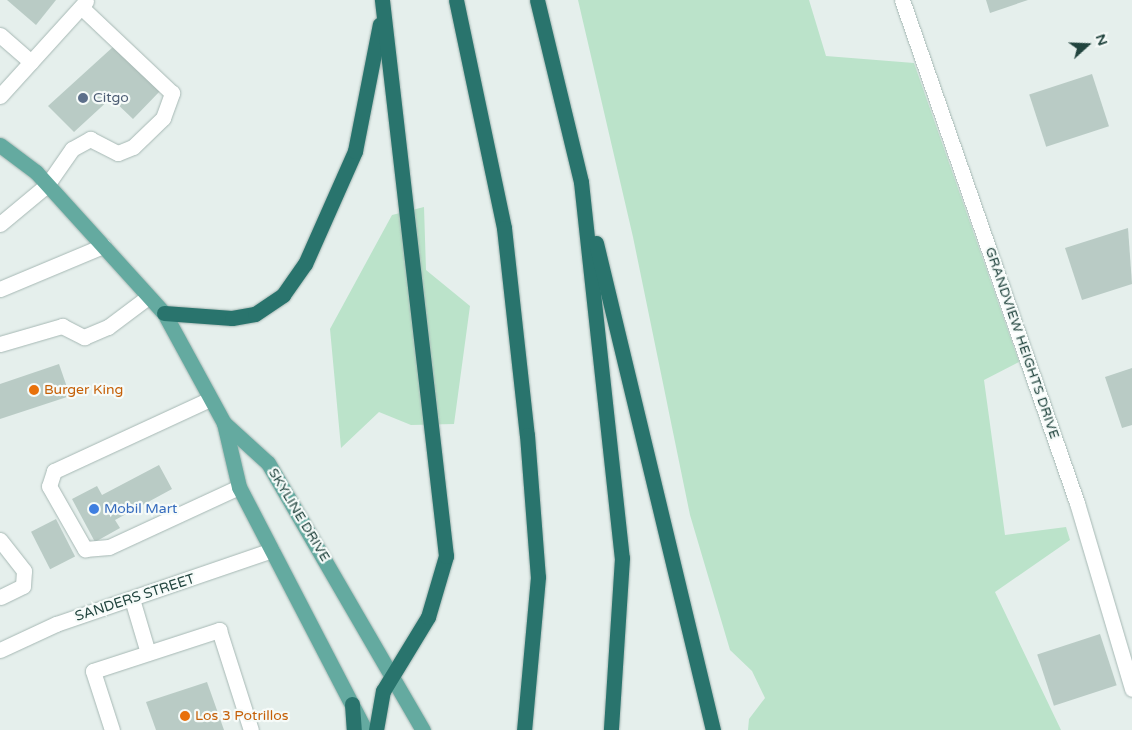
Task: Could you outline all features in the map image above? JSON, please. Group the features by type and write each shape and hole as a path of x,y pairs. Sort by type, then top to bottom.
{"highway":[{"path":"456,0 504,228 527,435 538,577 524,730"},
{"path":"537,0 713,730"},
{"path":"164,313 216,318 255,314 282,295 305,264 355,151 382,2"},
{"path":"376,730 378,706 394,674 428,618 446,556 382,2"},
{"path":"581,182 622,558 611,730"},
{"path":"352,704 354,730"}],"main road":[{"path":"0,145 47,185 164,313 224,424 239,487 365,730"},
{"name":"SKYLINE DRIVE","path":"224,424 268,463 394,674 423,730"}],"street":[{"name":"GRANDVIEW HEIGHTS DRIVE","path":"902,0 1077,503 1132,689"},
{"path":"0,96 84,4 172,92 163,118 133,147 118,153 90,139 72,149 47,185 0,224"},
{"path":"0,35 31,62"},
{"path":"0,289 103,246"},
{"path":"0,344 62,326 84,337 108,327 148,296"},
{"path":"210,398 54,471 49,486 84,549 109,547 239,487"},
{"path":"0,540 24,571 23,586 0,597"},
{"name":"SANDERS STREET","path":"1,647 272,550"},
{"path":"132,599 148,653"},
{"path":"112,730 93,671 219,630 251,730"}],"green space":[{"path":"578,0 809,0 826,56 914,63 1019,362 984,380 1005,535 1066,527 1070,540 995,592 1061,730 748,730 749,719 765,698 752,671 730,650 690,515 633,237"},
{"path":"424,207 426,270 470,306 454,424 411,425 379,412 341,448 330,329 392,215"}],"building":[{"path":"7,0 56,0 36,25"},
{"path":"986,0 1028,0 990,13"},
{"path":"114,46 161,90 133,119 111,98 74,132 48,106"},
{"path":"1092,74 1109,126 1046,147 1029,94"},
{"path":"1128,228 1132,284 1082,300 1065,248"},
{"name":"Burger King","path":"59,364 70,396 0,419 0,384"},
{"path":"1132,368 1132,425 1122,428 1105,377"},
{"path":"159,465 172,489 115,520 120,528 95,542 72,499 97,486 102,495"},
{"path":"56,519 75,556 50,569 31,532"},
{"path":"1100,634 1117,685 1054,706 1037,654"},
{"name":"Los 3 Potrillos","path":"207,682 224,730 156,730 146,702"}],"place":[{"name":"Citgo","path":"83,98"},
{"name":"Burger King","path":"34,390"},
{"name":"Mobil Mart","path":"94,509"},
{"name":"Los 3 Potrillos","path":"185,716"}]}
